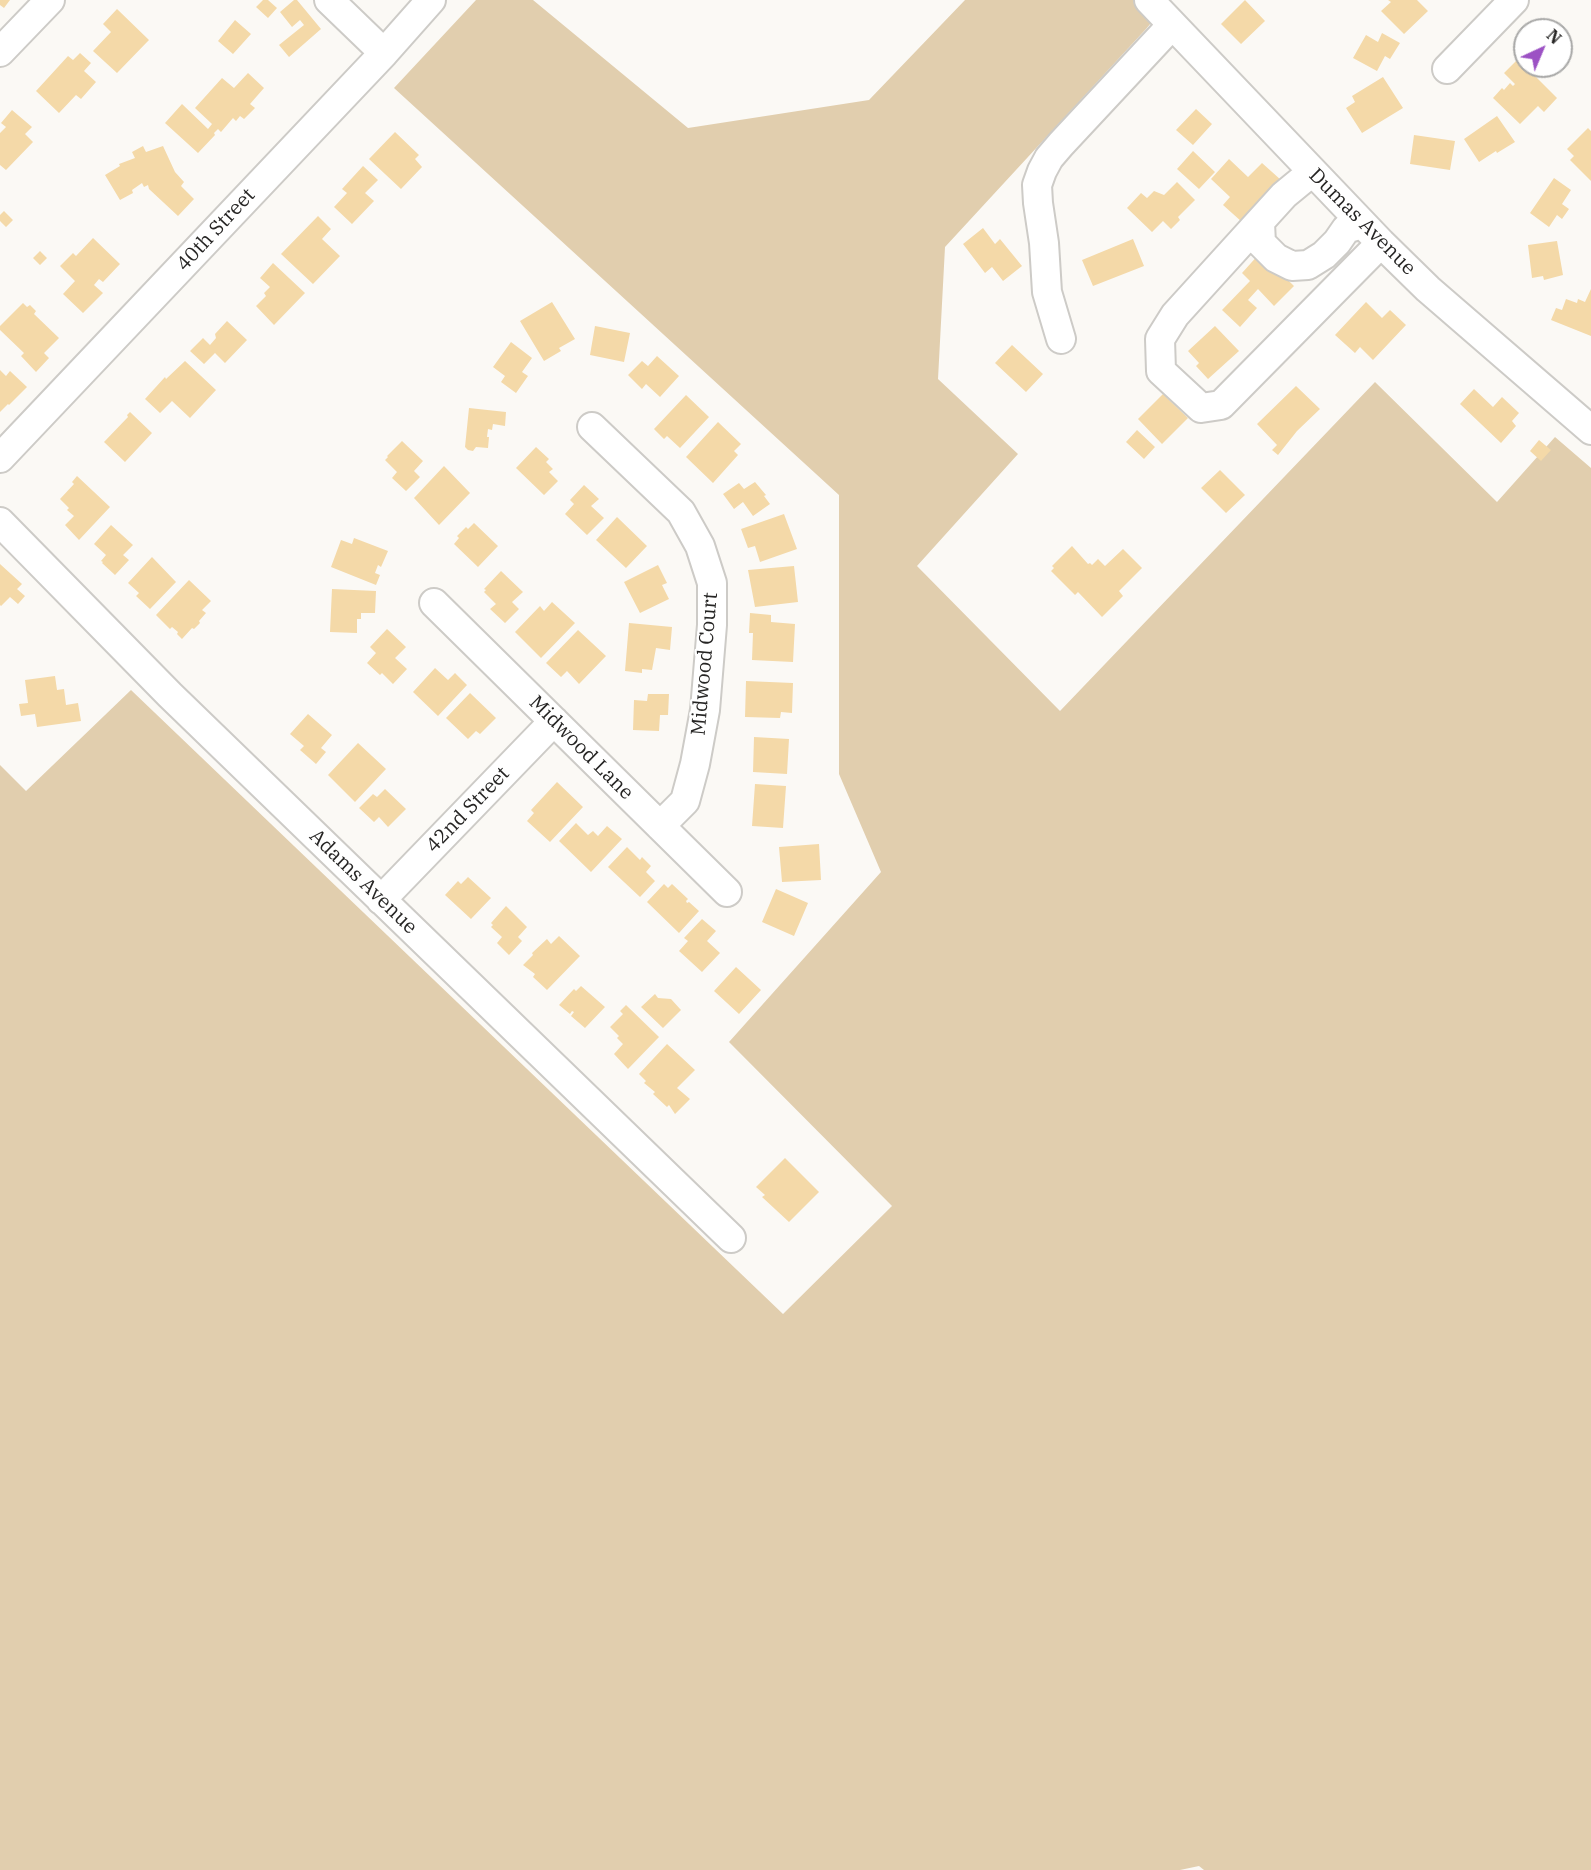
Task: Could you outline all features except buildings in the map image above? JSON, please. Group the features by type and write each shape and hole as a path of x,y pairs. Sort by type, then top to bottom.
{"street":[{"path":"0,52 50,0"},
{"path":"329,0 384,53"},
{"name":"40th Street","path":"0,458 384,53 431,0"},
{"name":"Dumas Avenue","path":"1149,0 1371,233 1428,288 1591,430"},
{"path":"1447,69 1514,0"},
{"path":"1061,339 1047,292 1037,185 1049,158 1060,144 1172,25"},
{"path":"1312,172 1284,195 1175,315 1160,339 1161,371 1201,408 1221,405 1371,233"},
{"path":"1260,223 1261,243 1276,258 1292,266 1308,265 1324,255 1346,229 1371,233"},
{"name":"Midwood Court","path":"592,427 681,512 700,546 712,583 712,625 705,710 695,764 685,801 660,826"},
{"name":"Adams Avenue","path":"0,522 170,695 731,1238"},
{"name":"Midwood Lane","path":"434,603 727,892"},
{"name":"42nd Street","path":"381,900 554,721"}],"shaded area":[{"path":"476,0 533,0 688,128 869,100 965,0 1170,0 945,247 938,379 1018,454 917,566 1060,711 1375,382 1497,502 1555,437 1591,468 1591,1870 1204,1870 1199,1866 1180,1870 0,1870 0,765 26,791 131,690 783,1314 892,1206 729,1042 881,872 839,774 839,495 394,88"}]}
